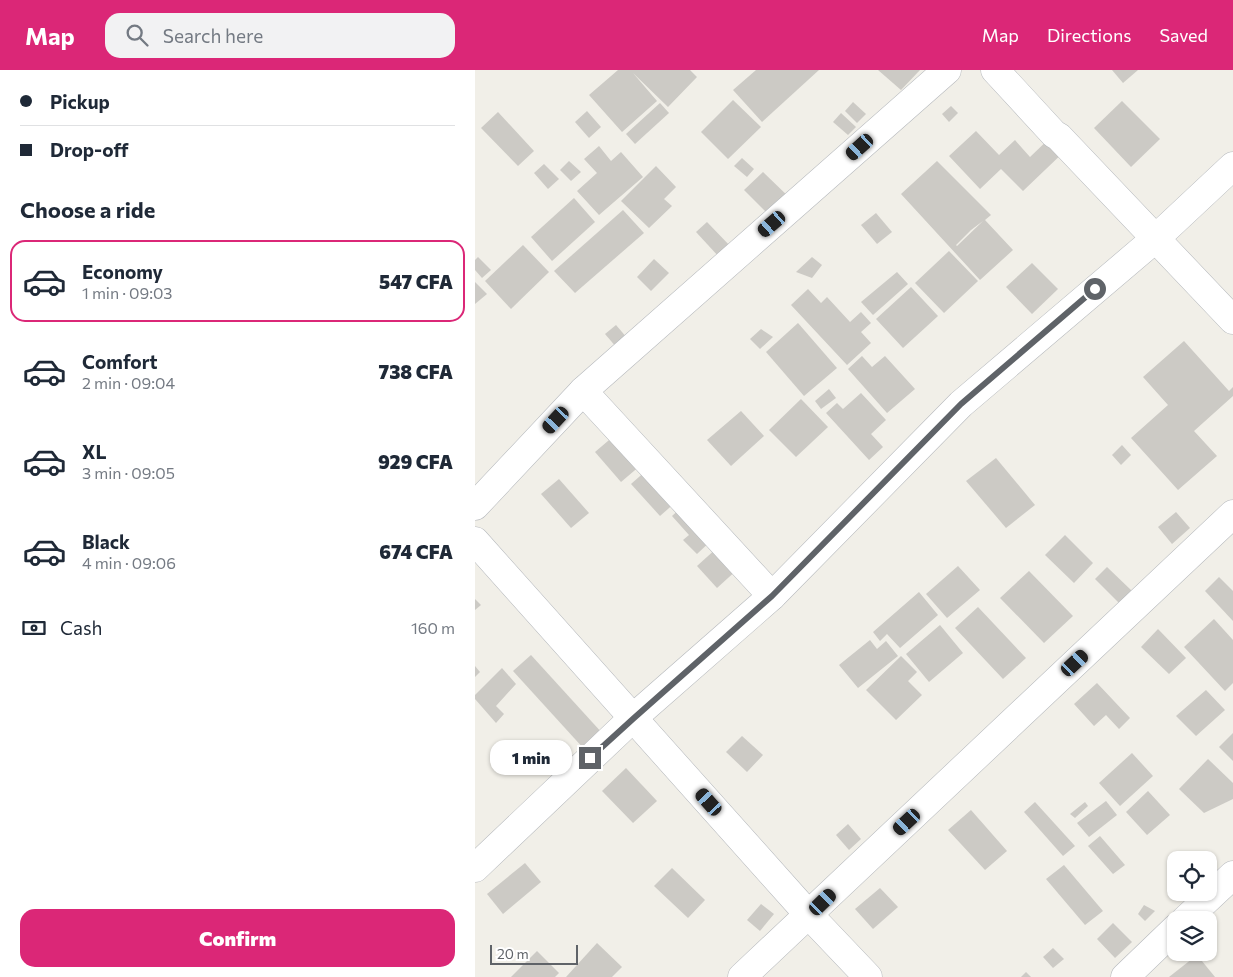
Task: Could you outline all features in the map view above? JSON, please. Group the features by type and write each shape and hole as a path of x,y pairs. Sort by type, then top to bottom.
{"street":[{"path":"475,506 583,392 947,70"},
{"path":"995,70 1233,320"},
{"path":"475,868 634,718 772,596 961,404 1155,238 1233,166"},
{"path":"583,392 772,596"},
{"path":"742,977 1233,514"},
{"path":"475,541 809,915 868,977"},
{"path":"1195,911 1233,875"},
{"path":"1125,977 1167,937"}],"building":[{"path":"618,70 690,70 697,77 668,107 633,73 657,101 622,132 589,95"},
{"path":"756,70 819,70 762,122 733,90"},
{"path":"878,70 920,70 901,90"},
{"path":"1112,70 1138,70 1123,83"},
{"path":"733,100 761,127 728,159 701,132"},
{"path":"1122,101 1160,139 1131,167 1094,128"},
{"path":"853,102 866,114 857,123 845,111"},
{"path":"660,103 669,113 635,144 626,134"},
{"path":"951,106 958,113 949,122 942,114"},
{"path":"587,111 601,127 589,138 575,122"},
{"path":"498,112 534,151 518,166 481,128"},
{"path":"841,113 856,127 848,135 833,122"},
{"path":"976,131 999,155 1015,140 1030,157 1054,134 1068,148 1023,191 1001,169 980,189 949,156"},
{"path":"599,146 611,161 621,152 643,177 599,215 577,191 597,173 584,159"},
{"path":"742,158 754,169 747,177 734,166"},
{"path":"569,161 581,172 571,181 560,170"},
{"path":"937,161 991,215 985,220 1013,250 980,280 901,194","holes":["983,221 957,246 971,230"]},
{"path":"544,164 559,179 548,189 534,173"},
{"path":"656,166 676,187 664,199 672,206 649,228 621,201"},
{"path":"763,172 792,200 773,219 744,190"},
{"path":"574,198 595,222 552,261 531,237"},
{"path":"623,210 644,233 575,293 554,271"},
{"path":"876,213 892,232 877,244 861,225"},
{"path":"707,222 732,248 720,258 696,232"},
{"path":"523,245 549,272 511,309 485,281"},
{"path":"949,251 978,281 944,313 915,283"},
{"path":"478,257 491,270 482,278 475,270 475,260"},
{"path":"812,257 822,265 812,278 796,272"},
{"path":"654,259 669,273 651,291 637,277"},
{"path":"1032,263 1058,289 1032,314 1006,287"},
{"path":"897,272 908,284 873,315 861,302"},
{"path":"475,282 487,294 475,304"},
{"path":"911,287 938,316 903,348 876,319"},
{"path":"808,289 821,303 827,297 850,322 861,312 871,323 861,332 871,343 847,365 791,305"},
{"path":"798,323 837,368 804,396 766,352"},
{"path":"616,325 628,339 617,348 605,334"},
{"path":"761,329 773,337 760,349 750,339"},
{"path":"1184,341 1229,391 1233,387 1233,396 1194,431 1217,456 1178,490 1131,438 1168,405 1143,377"},
{"path":"862,356 872,367 885,356 915,389 887,413 848,369"},
{"path":"829,389 836,398 821,409 815,401"},
{"path":"861,393 886,420 871,434 883,447 869,460 826,413 837,403 843,409"},
{"path":"801,399 828,427 796,457 769,430"},
{"path":"741,411 764,436 731,466 707,440"},
{"path":"615,435 641,465 621,482 595,452"},
{"path":"1122,445 1131,455 1121,465 1112,455"},
{"path":"996,458 1035,505 1006,528 966,481"},
{"path":"648,469 677,501 660,516 631,484"},
{"path":"559,479 589,513 571,528 541,494"},
{"path":"683,506 714,538 697,554 683,540 689,535 672,516"},
{"path":"1176,512 1190,528 1172,544 1158,527"},
{"path":"1065,535 1093,563 1074,583 1045,555"},
{"path":"718,547 739,568 717,588 697,566"},
{"path":"958,566 980,590 947,618 926,594"},
{"path":"1107,567 1132,591 1120,604 1095,579"},
{"path":"1029,571 1073,616 1044,643 1000,598"},
{"path":"1219,577 1233,591 1233,621 1205,591"},
{"path":"919,592 938,615 900,648 887,634 880,641 873,632"},
{"path":"475,599 481,605 475,610"},
{"path":"978,607 1026,658 1003,679 955,628"},
{"path":"1214,619 1233,640 1233,683 1225,691 1184,647"},
{"path":"940,625 963,653 929,682 906,654"},
{"path":"1158,629 1186,658 1169,674 1141,647"},
{"path":"870,640 877,649 886,641 898,656 858,688 839,665"},
{"path":"531,655 603,734 585,750 513,671"},
{"path":"901,656 917,672 908,681 922,695 896,720 866,690"},
{"path":"475,666 480,672 475,677"},
{"path":"502,668 516,684 496,706 504,714 496,723 475,699 475,695"},
{"path":"1097,683 1130,718 1119,729 1106,715 1094,726 1074,704"},
{"path":"1206,690 1225,710 1196,736 1176,716"},
{"path":"1233,733 1233,761 1219,747"},
{"path":"742,736 763,755 747,772 726,752"},
{"path":"1132,753 1153,776 1120,806 1099,783"},
{"path":"1208,759 1233,783 1233,799 1204,813 1179,789"},
{"path":"626,768 657,801 633,823 602,791"},
{"path":"1148,791 1170,815 1147,835 1126,812"},
{"path":"1106,801 1117,815 1089,837 1077,823"},
{"path":"1035,802 1075,846 1063,856 1024,812"},
{"path":"1085,802 1088,806 1075,818 1070,814"},
{"path":"971,810 1007,851 985,870 948,830"},
{"path":"848,824 861,839 849,850 836,835"},
{"path":"1100,836 1125,865 1113,874 1088,846"},
{"path":"525,863 541,882 503,914 487,894"},
{"path":"1064,865 1103,911 1085,925 1046,879"},
{"path":"672,868 705,900 688,918 654,886"},
{"path":"880,888 898,907 873,929 855,909"},
{"path":"761,904 774,914 760,931 747,920"},
{"path":"1144,905 1155,911 1145,921 1138,914"},
{"path":"1113,923 1132,942 1115,958 1097,939"},
{"path":"597,943 622,967 612,977 566,977"},
{"path":"1053,948 1064,959 1053,968 1043,957"},
{"path":"537,951 559,973 555,977 511,977"},
{"path":"1189,961 1202,961 1215,977 1169,977"},
{"path":"1026,972 1031,977 1021,977"}],"route":[{"path":"590,758 772,596 961,404 1095,289"}]}
